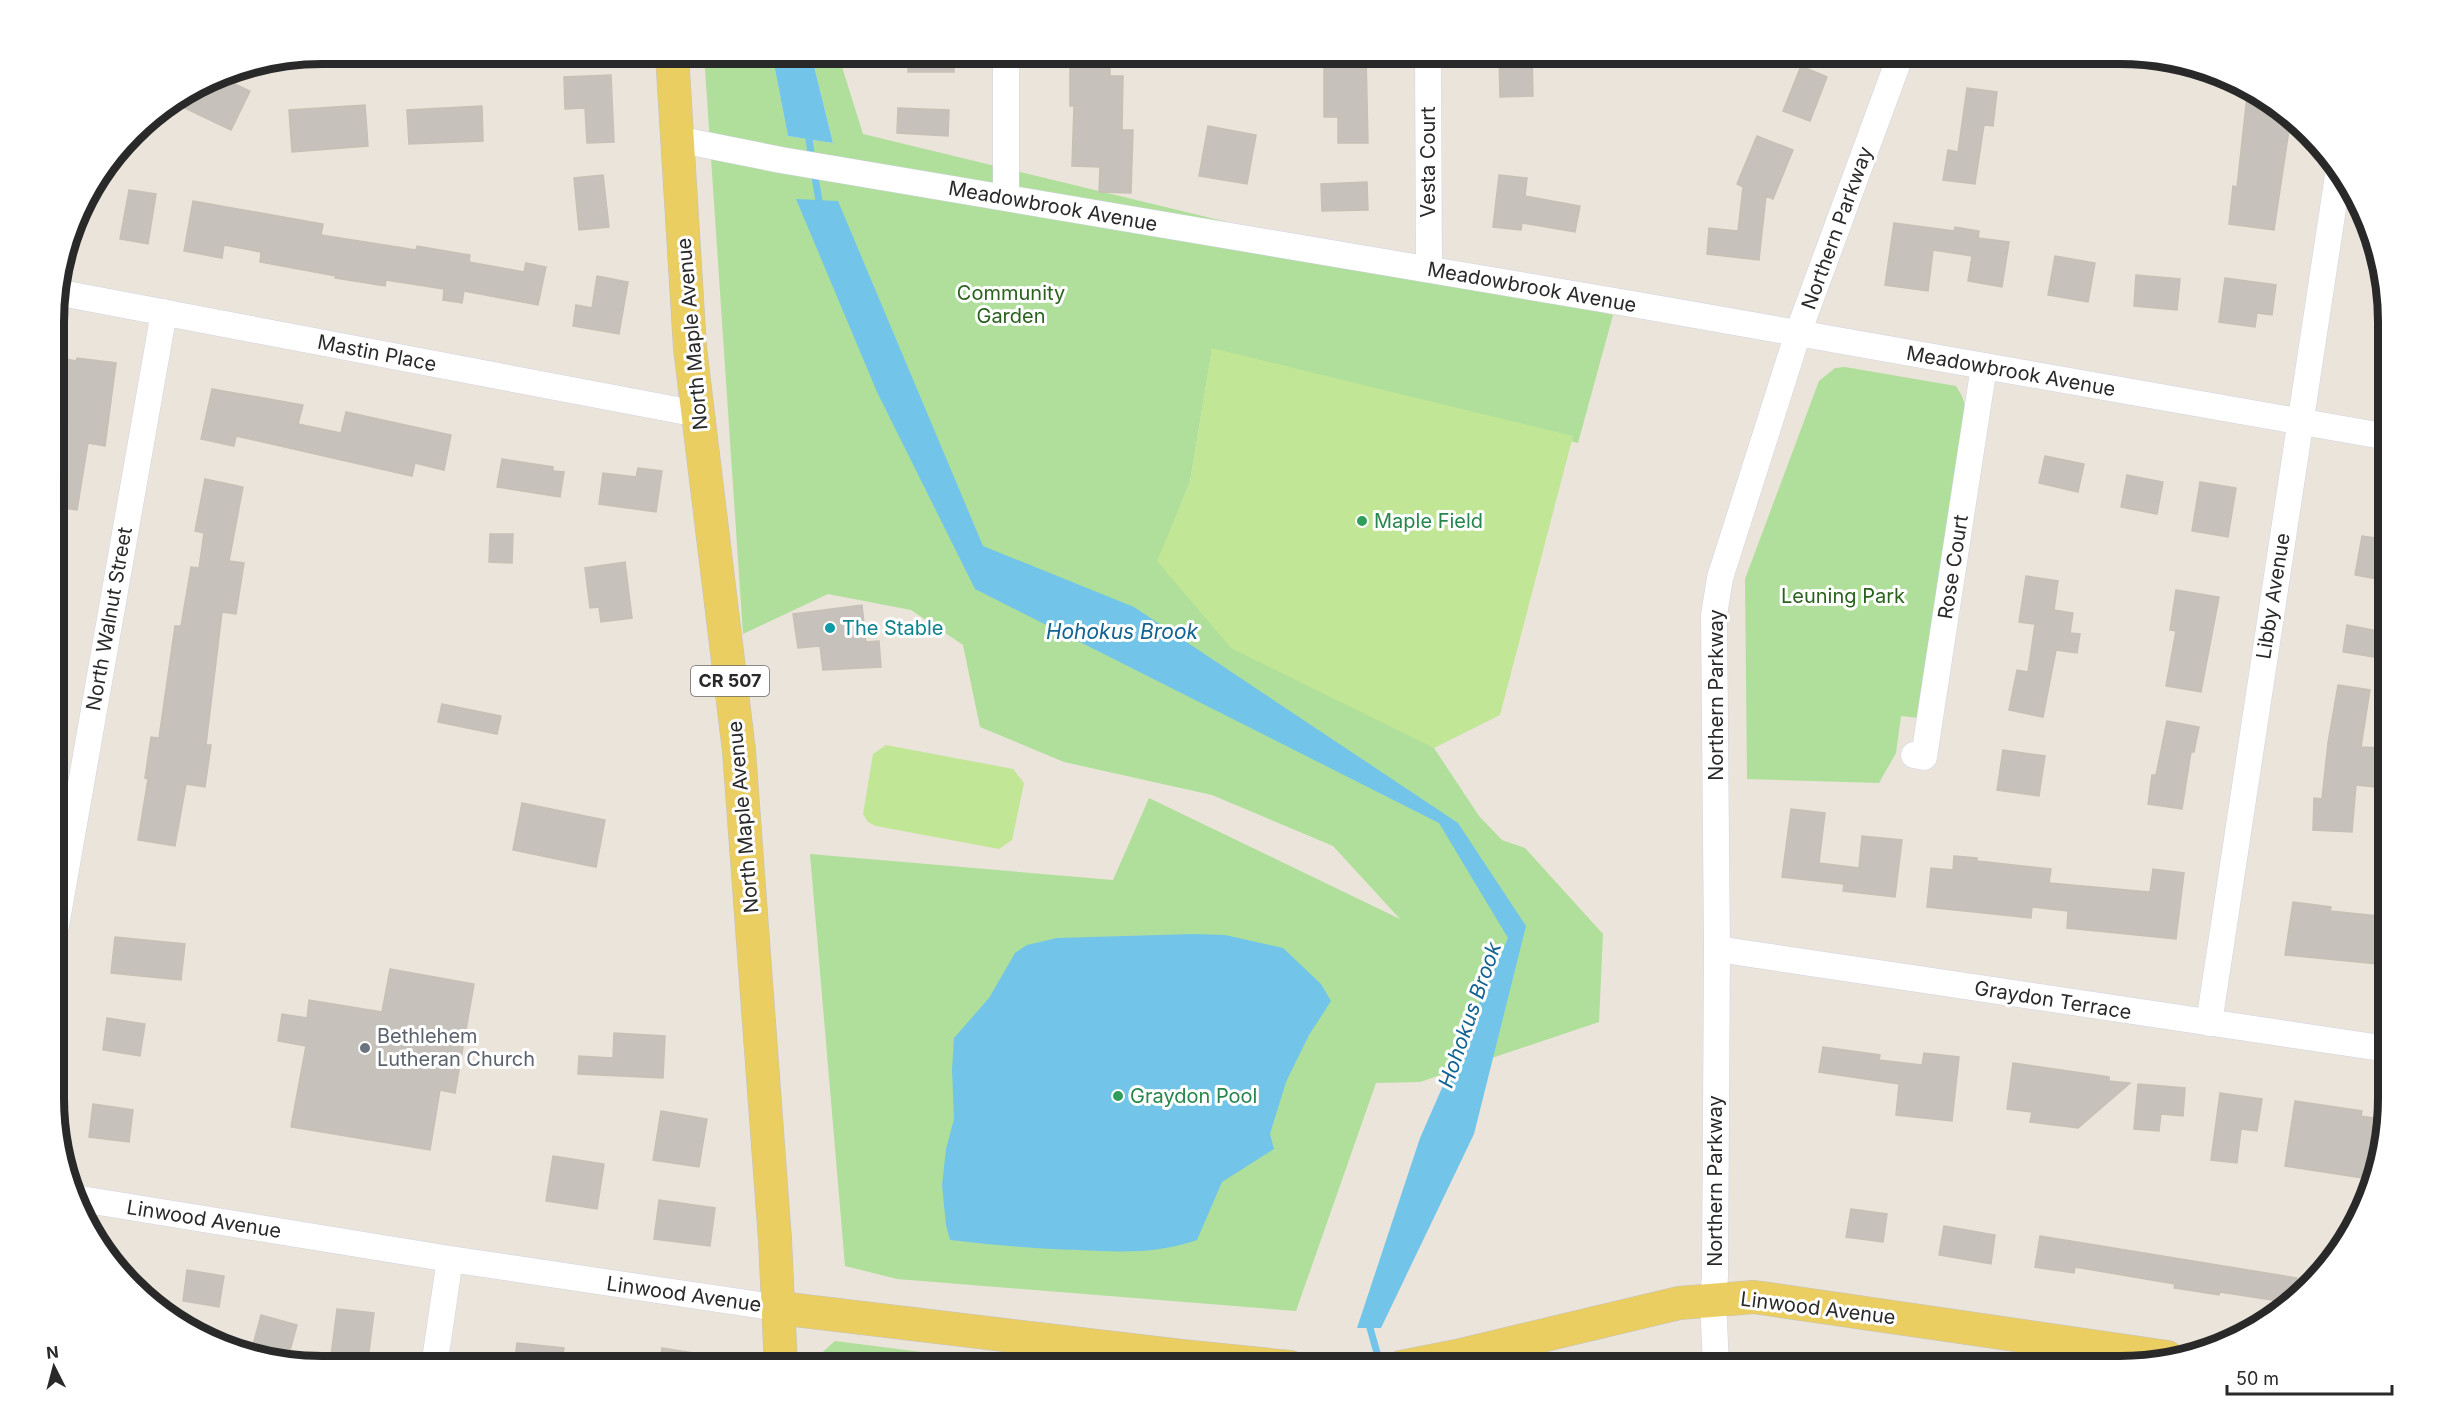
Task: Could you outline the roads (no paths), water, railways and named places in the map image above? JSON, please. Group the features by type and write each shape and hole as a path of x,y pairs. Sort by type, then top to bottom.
{"main road":[{"name":"North Maple Avenue","path":"672,64 690,348 739,751 781,1356"},
{"name":"Linwood Avenue","path":"1452,1356 1679,1302 1754,1297 2150,1354"},
{"name":"Linwood Avenue","path":"779,1308 1181,1356"}],"street":[{"path":"1006,64 1006,198"},
{"name":"Vesta Court","path":"1428,64 1429,269"},
{"name":"Northern Parkway","path":"1716,1356 1713,1299 1717,949 1714,615 1720,578 1798,333 1897,64"},
{"name":"Meadowbrook Avenue","path":"676,139 781,160 1429,269 2378,435"},
{"name":"Libby Avenue","path":"2209,1023 2337,182"},
{"name":"Mastin Place","path":"66,294 698,414"},
{"name":"North Walnut Street","path":"64,881 164,312"},
{"name":"Rose Court","path":"1914,755 1924,757 1984,366"},
{"name":"Graydon Terrace","path":"1717,949 2378,1048"},
{"name":"Linwood Avenue","path":"85,1200 450,1259 779,1308"},
{"path":"436,1356 450,1259"}],"water":[{"path":"774,64 813,64 833,143 788,136"},
{"name":"Hohokus Brook","path":"796,199 838,201 983,546 1134,607 1458,823 1526,926 1474,1134 1381,1328 1357,1328 1420,1138 1508,938 1439,823 975,589 877,392"},
{"name":"Graydon Pool","path":"1225,935 1283,948 1321,984 1331,1001 1309,1035 1286,1082 1270,1134 1274,1149 1222,1182 1197,1240 1182,1245 1153,1250 1109,1251 1031,1248 950,1240 942,1185 946,1149 954,1119 952,1070 954,1038 989,998 1015,953 1027,945 1057,938"}],"waterway":[{"name":"Hohokus Brook","path":"808,132 812,160"},
{"name":"Hohokus Brook","path":"814,171 820,207"},
{"name":"Hohokus Brook","path":"1373,1320 1370,1328 1378,1356"}],"place":[{"name":"Maple Field","path":"1362,521"},
{"name":"The Stable","path":"830,628"},
{"name":"Bethlehem Lutheran Church","path":"365,1048"},
{"name":"Graydon Pool","path":"1118,1096"}],"park label":[{"name":"Community Garden","path":"1011,304"},
{"name":"Leuning Park","path":"1843,596"}]}
